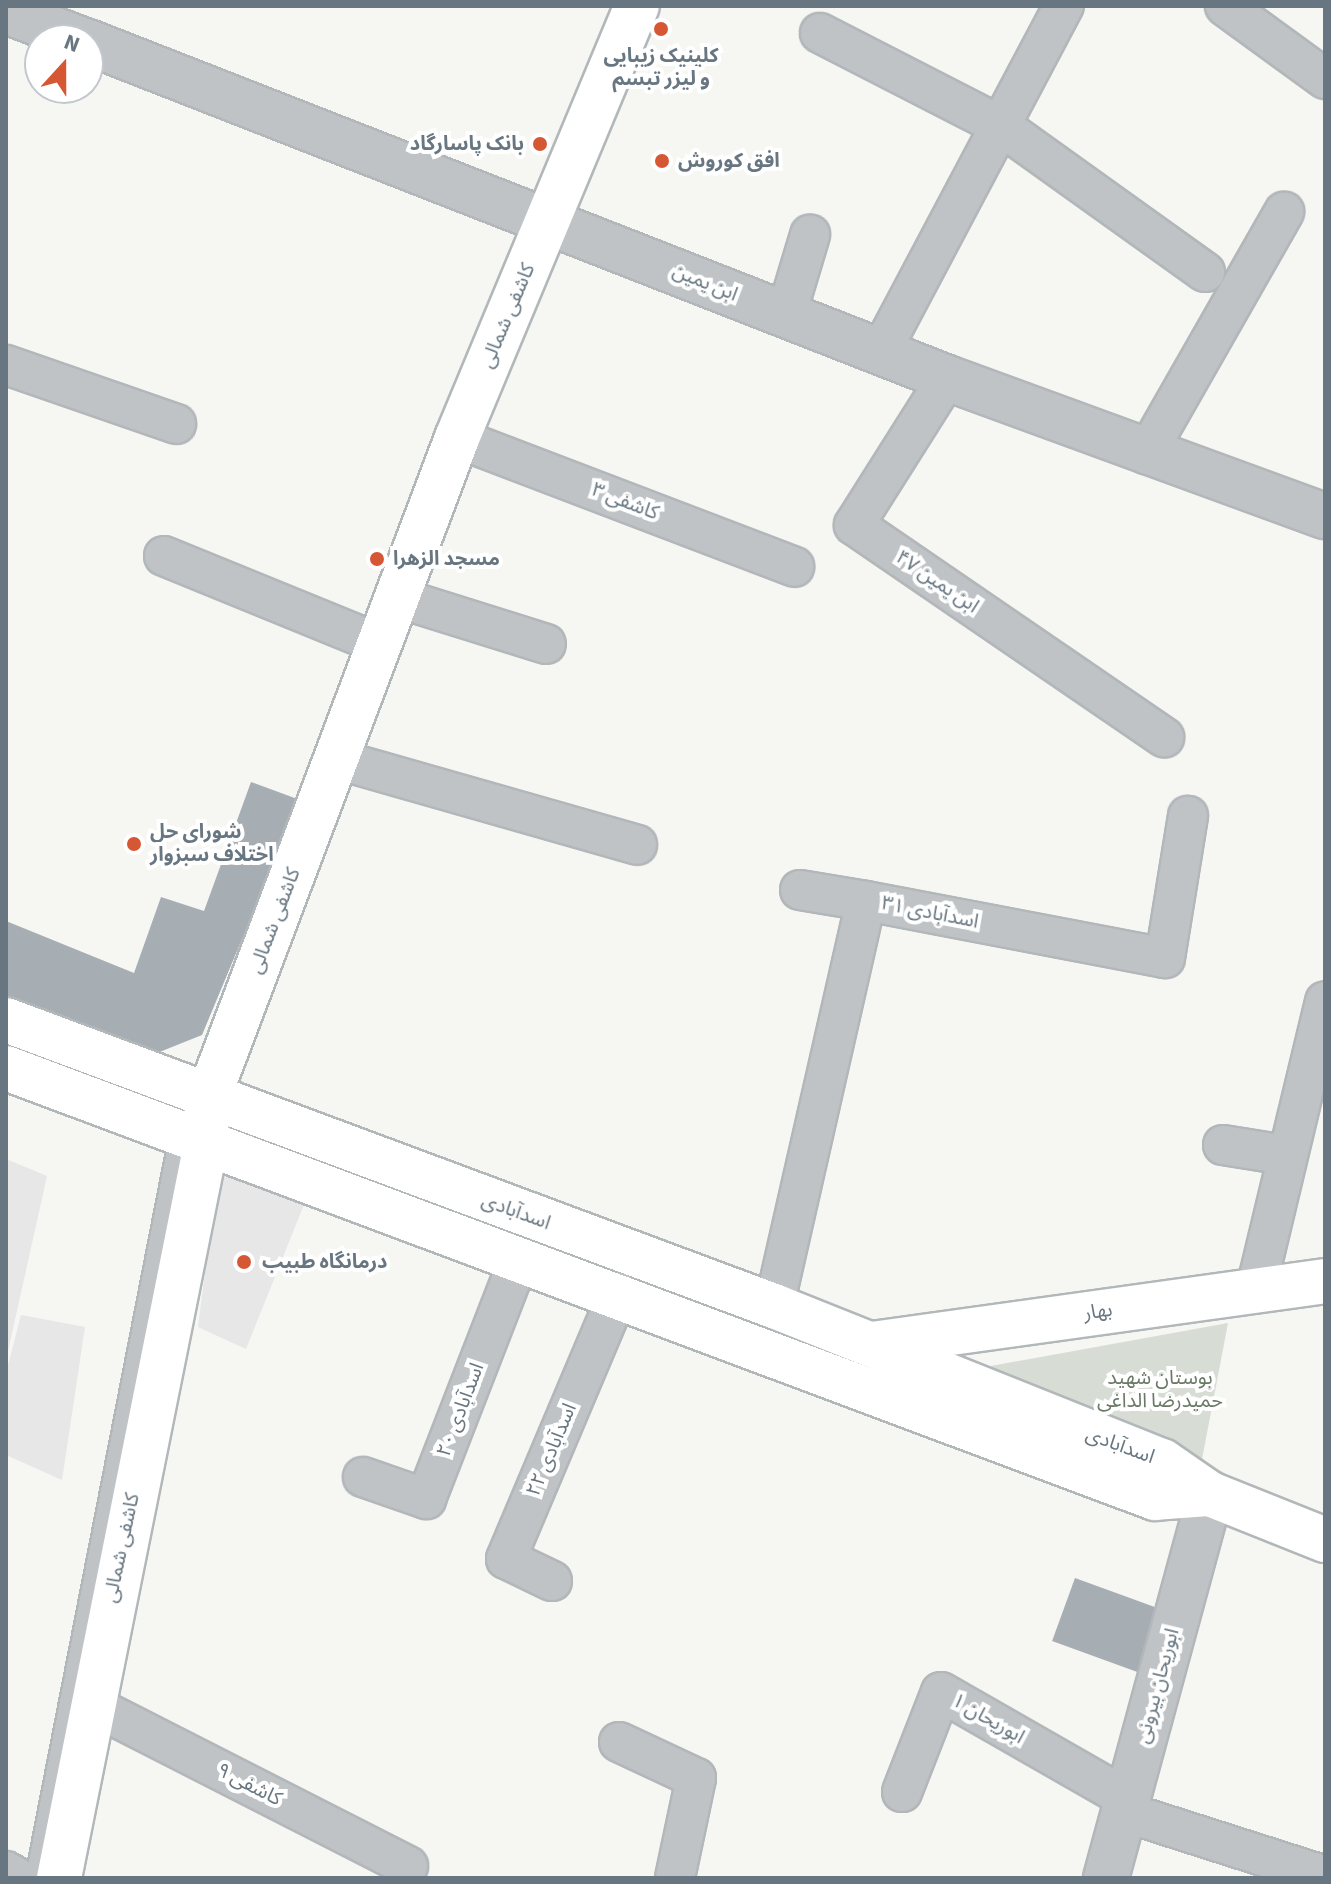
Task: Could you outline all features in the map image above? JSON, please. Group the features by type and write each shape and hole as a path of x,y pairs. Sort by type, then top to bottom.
{"main road":[{"name":"کاشفی شمالی","path":"59,1878 192,1139 457,438 637,6"},
{"name":"اسدآبادی","path":"6,1020 207,1101 871,1344 1162,1461 1210,1494"},
{"name":"اسدآبادی","path":"6,1068 519,1259 619,1292 1155,1498 1210,1494"},
{"name":"بهار","path":"871,1344 1325,1281"},
{"path":"1210,1494 1325,1540"}],"street":[{"path":"881,351 1064,6"},
{"path":"1225,6 1325,79"},
{"path":"6,11 40,24"},
{"path":"820,33 1001,126 1205,272"},
{"name":"ابن یمین","path":"104,48 947,378 1146,454 1325,516"},
{"path":"1146,454 1284,212"},
{"path":"786,315 810,235"},
{"path":"6,365 176,424"},
{"name":"ابن یمین ۴۷","path":"947,378 854,525 1164,737"},
{"name":"کاشفی ۳","path":"457,438 794,567"},
{"path":"164,556 377,643"},
{"path":"396,597 546,644"},
{"path":"336,759 637,845"},
{"name":"اسدآبادی ۳۱","path":"774,1306 866,901 1165,958 1188,816"},
{"path":"800,890 866,901"},
{"path":"1256,1289 1285,1155 1325,1001"},
{"path":"1223,1145 1285,1155"},
{"name":"اسدآبادی ۲۰","path":"363,1477 426,1499 519,1259"},
{"name":"اسدآبادی ۲۲","path":"552,1581 506,1559 619,1292"},
{"name":"ابوریحان بیرونی","path":"1106,1878 1210,1494"},
{"name":"ابوریحان ۱","path":"902,1792 941,1692 1127,1806"},
{"name":"کاشفی ۹","path":"90,1704 408,1866"},
{"path":"619,1742 696,1778 675,1878"},
{"path":"1127,1806 1325,1876"},
{"path":"6,1871 18,1878"}],"lane":[{"path":"36,1878 192,1139"}],"shaded area":[{"path":"6,1159 47,1176 6,1360"},
{"name":"درمانگاه طبیب","path":"234,1169 307,1197 246,1349 198,1327 217,1179"},
{"path":"21,1315 85,1327 62,1480 6,1455 6,1373"}],"green space":[{"name":"بوستان شهید حمیدرضا الداغی","path":"1228,1323 1199,1475 969,1370"}],"building":[{"path":"251,782 300,800 202,1035 152,1055 6,998 6,921 134,973 161,897 204,911"},
{"path":"1075,1578 1167,1612 1144,1674 1052,1641"}],"place":[{"name":"کلینیک زیبایی و لیزر تبسم","path":"661,29"},
{"name":"بانک پاسارگاد","path":"540,144"},
{"name":"افق کوروش","path":"662,161"},
{"name":"مسجد الزهرا","path":"377,559"},
{"name":"شورای حل اختلاف سبزوار","path":"134,844"},
{"name":"درمانگاه طبیب","path":"244,1262"}]}
